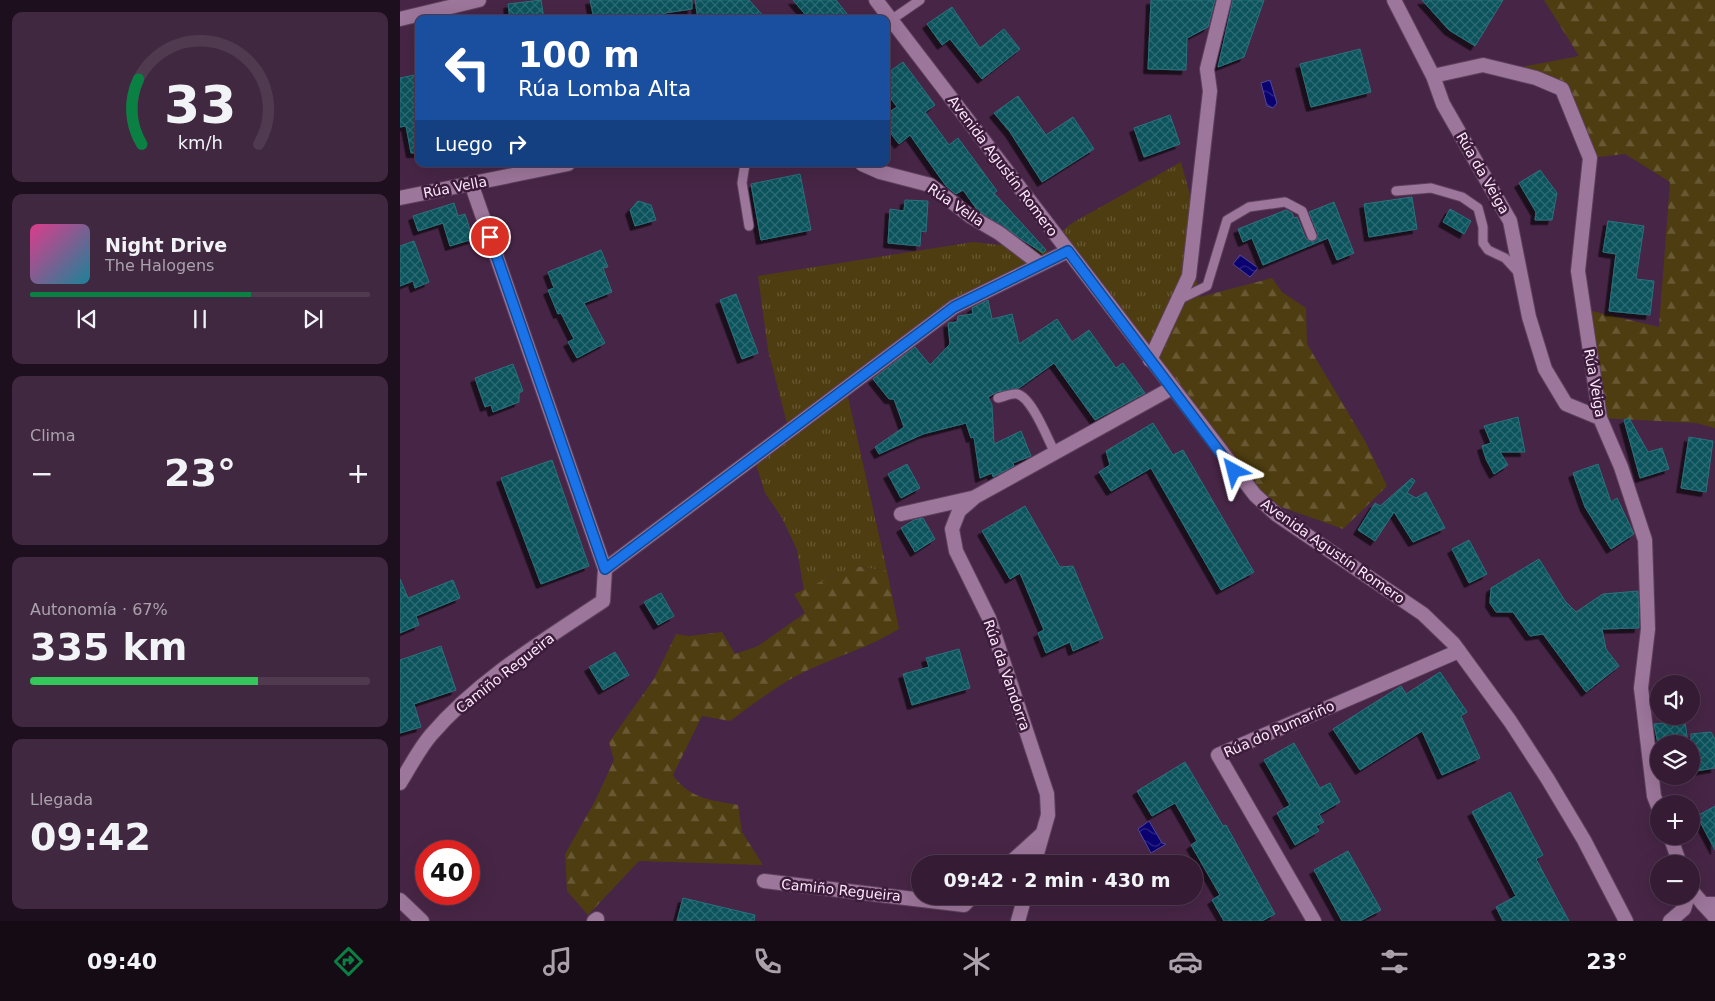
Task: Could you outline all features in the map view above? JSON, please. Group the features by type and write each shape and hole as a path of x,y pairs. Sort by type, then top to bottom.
{"street":[{"path":"417,15 479,0"},
{"name":"Avenida Agustín Romero","path":"876,0 887,15"},
{"path":"1150,360 1189,276 1210,90 1207,69 1224,0"},
{"name":"Rúa da Veiga","path":"1394,0 1433,76 1443,104 1510,221 1529,317 1546,369 1566,404 1600,418"},
{"path":"400,19 415,15"},
{"name":"Avenida Agustín Romero","path":"891,20 1255,495 1277,514 1423,614 1459,651 1504,713 1547,778 1584,840 1626,921"},
{"name":"Rúa Veiga","path":"1433,76 1483,65 1536,78 1562,89 1590,158 1578,271 1600,418 1621,467 1645,540 1648,629 1642,688 1654,795"},
{"name":"Rúa Vella","path":"400,198 553,167"},
{"name":"Rúa Vella","path":"869,167 880,172 930,185 970,216 999,233 1040,264"},
{"path":"471,183 605,569 954,307 1068,251"},
{"name":"Rúa da Vandorra","path":"1037,855 1048,815 1047,794 989,618 956,551 952,529 958,511 976,497 1172,388"},
{"name":"Rúa da Vandorra","path":"901,514 976,497"},
{"name":"Camiño Regueira","path":"400,783 430,736 466,699 539,644 603,601 605,569"},
{"name":"Rúa do Pumariño","path":"1314,921 1218,755 1459,651"},
{"path":"1019,855 1043,833"},
{"name":"Camiño Regueira","path":"764,881 911,899"},
{"path":"400,900 422,921"},
{"path":"1709,904 1715,917"},
{"path":"1018,921 1022,905"},
{"path":"1670,921 1684,909 1685,905"}],"lane":[{"path":"891,20 920,0"},
{"path":"745,167 742,183 749,226"},
{"path":"1396,190 1431,188 1462,197 1478,208 1483,227 1482,243 1488,250 1505,258 1521,276"},
{"path":"1178,300 1207,286 1227,220 1249,207 1285,202 1302,210 1312,236"},
{"path":"998,398 1016,394 1023,397 1031,405 1055,453"}],"green space":[{"path":"1544,0 1715,0 1715,428 1696,423 1600,418 1588,310 1659,327 1670,182 1625,154 1590,158 1561,89 1506,70 1579,56"},
{"path":"1181,162 1190,195 1189,276 1150,360 1057,236 1072,223"},
{"path":"973,242 1036,249 1042,245 1053,259 954,307 846,388 887,571 855,566 804,590 797,550 782,518 765,493 754,458 789,431 768,350 758,276"},
{"path":"1192,259 1200,297 1272,278 1282,292 1306,308 1307,344 1365,441 1387,486 1343,529 1259,499 1150,360"},
{"path":"855,566 887,571 899,629 877,641 798,675 730,721 702,716 673,775 679,783 694,794 710,800 738,805 742,832 763,865 639,861 588,915 567,891 565,854 595,801 614,760 609,742 654,679 676,634 689,636 722,632 735,654 758,646 805,613 794,594"}],"water":[{"path":"1270,80 1277,103 1273,108 1267,106 1261,83"},
{"path":"1240,255 1258,268 1250,277 1233,264"},
{"path":"1149,821 1162,843 1166,844 1151,853 1138,829"}],"building":[{"path":"541,0 543,15 509,15 508,4"},
{"path":"590,0 692,0 692,9 665,13 665,15 593,15"},
{"path":"695,0 749,0 762,15 697,15"},
{"path":"793,0 836,0 848,15 806,15"},
{"path":"1151,0 1215,0 1208,27 1187,38 1186,70 1148,69"},
{"path":"1233,0 1264,0 1244,57 1218,67"},
{"path":"1422,0 1503,0 1475,46 1449,30"},
{"path":"952,7 980,48 1004,29 1020,49 982,79 950,39 942,45 927,24"},
{"path":"1360,49 1371,92 1311,107 1300,64"},
{"path":"903,62 935,105 925,112 949,145 958,138 997,191 994,193 1046,250 1043,253 978,211 963,190 956,194 946,186 910,135 899,144 890,132 890,111 897,107 890,97 890,71"},
{"path":"415,75 415,153 411,153 406,126 400,127 400,78"},
{"path":"1018,96 1046,135 1073,117 1094,149 1042,182 1010,132 994,113"},
{"path":"1170,115 1180,144 1144,157 1134,128"},
{"path":"1540,170 1557,193 1552,220 1535,220 1536,212 1519,183"},
{"path":"800,174 811,230 761,240 751,184"},
{"path":"1412,197 1417,229 1369,237 1364,204"},
{"path":"905,200 928,201 926,232 921,231 920,246 888,243 890,209 904,211"},
{"path":"638,201 651,205 656,220 635,226 630,210"},
{"path":"1334,202 1354,253 1337,260 1328,238 1263,265 1252,238 1243,242 1238,229 1286,210 1292,213 1294,218 1297,217 1306,239 1314,242 1318,234 1309,212"},
{"path":"454,203 458,216 465,214 473,239 450,246 443,223 418,231 413,216"},
{"path":"1450,209 1471,221 1464,234 1443,222"},
{"path":"1608,221 1644,226 1636,279 1654,281 1650,315 1609,311 1616,254 1603,252"},
{"path":"414,241 429,282 415,288 413,281 400,286 400,246"},
{"path":"601,250 608,267 603,268 612,292 584,303 605,343 577,358 568,342 574,339 561,313 558,314 548,290 554,288 548,272"},
{"path":"736,294 758,353 742,359 720,300"},
{"path":"988,300 992,319 1012,314 1019,344 1057,319 1072,342 1089,330 1116,368 1123,363 1145,393 1095,420 1054,363 1019,388 997,392 988,397 992,405 994,444 1021,431 1031,456 1013,463 1014,466 993,477 992,473 980,478 974,437 971,438 966,423 923,434 879,454 875,447 904,427 894,399 889,399 873,379 915,347 930,365 950,344 948,323 957,322 958,316 973,314 972,308"},
{"path":"513,364 523,391 519,393 519,402 493,412 491,405 485,407 475,378"},
{"path":"1518,417 1525,452 1500,452 1508,465 1494,474 1482,446 1491,443 1484,426"},
{"path":"1629,418 1648,452 1662,448 1669,469 1640,478 1624,420"},
{"path":"1153,423 1173,455 1183,450 1254,572 1221,590 1151,468 1111,491 1099,472 1110,465 1106,451"},
{"path":"1689,437 1713,441 1706,492 1681,488"},
{"path":"552,460 589,566 541,584 501,478"},
{"path":"907,464 920,488 901,498 888,474"},
{"path":"1598,464 1611,502 1617,498 1634,534 1611,549 1585,507 1573,473"},
{"path":"1412,478 1415,481 1407,493 1416,498 1426,492 1445,528 1413,542 1394,512 1375,541 1358,530 1375,503 1380,506"},
{"path":"1025,506 1060,567 1073,566 1103,638 1073,651 1070,642 1046,653 1038,633 1044,630 1020,573 1010,579 982,531"},
{"path":"923,518 935,539 915,552 901,528 914,520"},
{"path":"1469,540 1487,574 1469,583 1452,549"},
{"path":"1539,559 1565,601 1576,612 1603,594 1638,591 1639,628 1602,629 1606,649 1619,666 1586,692 1543,634 1530,636 1513,612 1496,612 1490,603 1491,588"},
{"path":"400,579 408,598 453,580 460,598 416,616 419,625 400,633"},
{"path":"661,593 674,616 658,625 644,602"},
{"path":"441,646 456,690 414,704 421,727 400,733 400,660"},
{"path":"959,649 970,688 912,705 903,674 929,667 926,658"},
{"path":"615,652 629,675 603,690 589,667"},
{"path":"1440,672 1467,712 1461,716 1480,758 1442,775 1422,731 1360,770 1333,729 1401,686 1406,694"},
{"path":"1654,725 1686,725 1687,735 1656,735"},
{"path":"1711,732 1715,739 1715,768 1700,770 1700,735 1691,734"},
{"path":"1294,743 1320,788 1330,783 1340,802 1319,814 1324,822 1316,826 1319,831 1295,845 1277,813 1290,805 1264,760"},
{"path":"1185,762 1223,826 1226,825 1275,914 1262,921 1224,921 1212,900 1220,895 1203,866 1203,855 1197,855 1191,845 1197,841 1175,803 1152,816 1137,791"},
{"path":"1510,792 1543,855 1536,859 1569,921 1503,921 1496,907 1516,896 1472,812"},
{"path":"1715,806 1715,850 1700,822 1700,814"},
{"path":"1348,851 1381,910 1360,921 1342,921 1314,870"},
{"path":"683,898 755,915 754,921 677,921"}],"route":[{"path":"490,237 605,569 954,307 1068,251 1234,471"}]}
